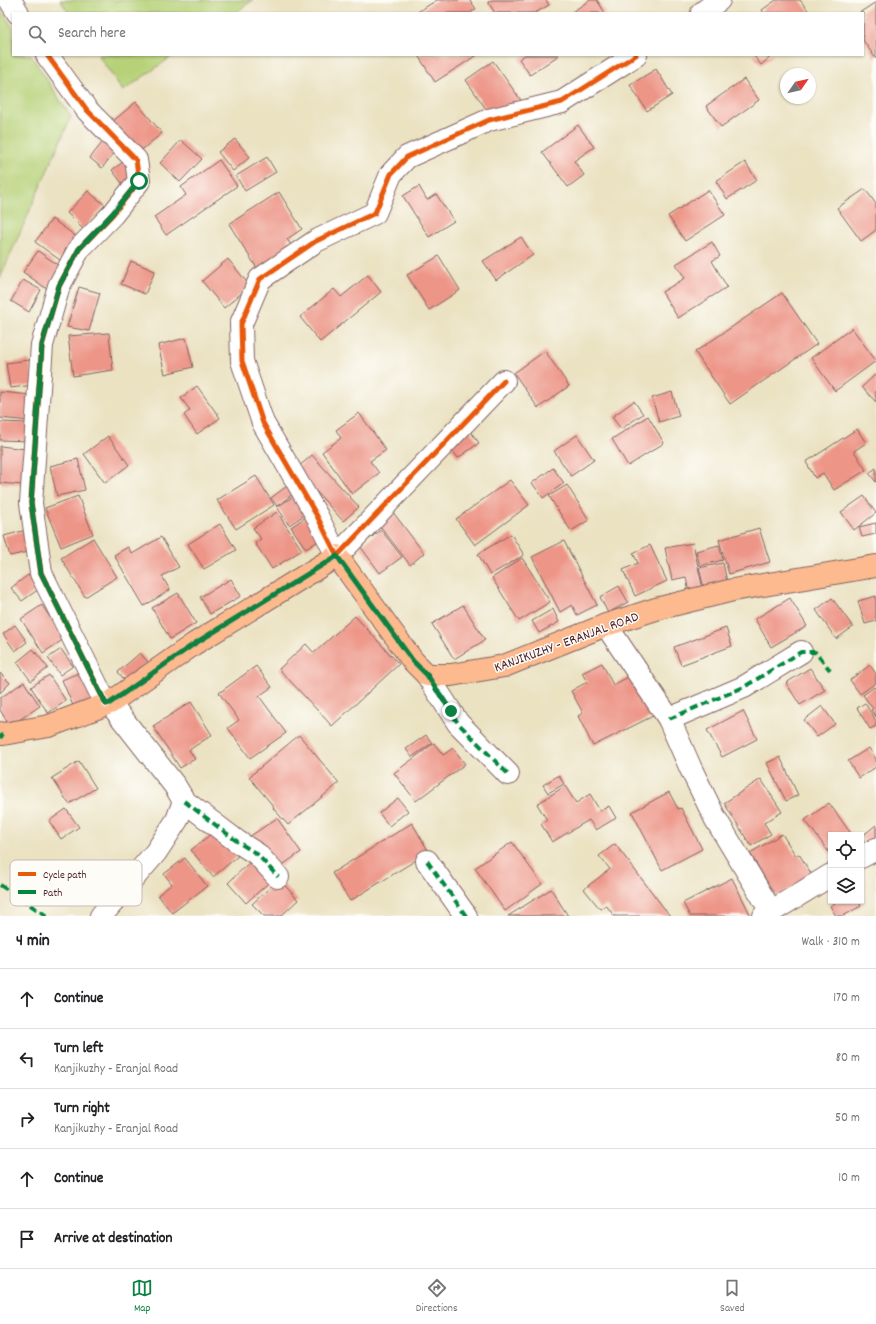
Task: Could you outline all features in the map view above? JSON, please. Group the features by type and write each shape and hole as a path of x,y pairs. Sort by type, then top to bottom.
{"main road":[{"path":"0,733 3,734 49,726 108,703 194,644 337,556 413,661 427,675"},
{"name":"KANJIKUZHY - ERANJAL ROAD","path":"427,675 451,675 504,666 606,625 656,609 734,590 876,566"}],"street":[{"path":"10,0 17,12"},
{"path":"703,12 720,0"},
{"path":"48,56 87,110 136,160 139,181 112,214 79,249 59,286 42,345 31,503 41,573 108,703 175,786 184,801 257,854 278,877"},
{"path":"504,381 337,556 317,516 263,423 242,361 241,324 260,279 316,241 375,213 391,174 407,157 489,120 562,102 634,56"},
{"path":"606,625 669,718 691,769 715,818 767,914 828,877"},
{"path":"669,718 744,687 801,652"},
{"path":"427,675 458,722 508,774"},
{"path":"142,868 156,852 177,820 184,801"},
{"path":"864,855 876,849"},
{"path":"427,861 466,916"},
{"path":"101,916 110,906"}],"green space":[{"path":"60,0 253,0 236,12 68,12"},
{"path":"0,8 12,26 12,56 32,56 71,117 0,278"},
{"path":"99,56 173,56 123,91"}],"building":[{"path":"437,0 470,0 476,9 472,12 418,12"},
{"path":"492,0 546,0 549,5 537,12 494,12 488,2"},
{"path":"590,0 597,0 604,12 572,12"},
{"path":"776,0 800,0 809,12 763,12 762,10"},
{"path":"876,2 876,59 864,41 864,12 861,12"},
{"path":"420,56 475,56 435,82 419,57"},
{"path":"524,56 558,56 530,75 519,59"},
{"path":"754,56 772,56 761,65"},
{"path":"493,61 525,106 497,125 466,80"},
{"path":"656,69 672,95 647,111 630,85"},
{"path":"744,79 759,100 721,127 706,106"},
{"path":"136,102 162,133 138,153 112,122"},
{"path":"578,125 594,147 574,161 584,175 568,187 542,152"},
{"path":"105,139 117,149 102,168 90,158"},
{"path":"235,139 250,157 233,171 218,152"},
{"path":"181,140 202,159 180,182 160,163"},
{"path":"130,157 143,174 125,187 112,170"},
{"path":"267,157 276,172 245,191 236,176"},
{"path":"219,160 237,186 166,235 154,217 186,195 181,187"},
{"path":"745,162 757,180 727,199 716,181"},
{"path":"419,186 427,200 436,194 454,221 429,237 403,196"},
{"path":"865,189 876,204 876,230 861,241 837,208"},
{"path":"708,190 725,215 685,241 668,216"},
{"path":"88,191 105,205 83,229 67,213"},
{"path":"279,192 302,229 287,239 295,251 260,273 229,224"},
{"path":"52,219 81,240 64,263 35,242"},
{"path":"521,237 533,255 496,280 483,261"},
{"path":"712,242 720,256 712,261 727,287 678,318 662,292 685,278 676,264"},
{"path":"38,251 62,268 47,289 23,272"},
{"path":"439,256 460,290 429,310 407,275"},
{"path":"228,259 250,286 224,308 202,281"},
{"path":"131,261 155,271 145,294 121,284"},
{"path":"368,275 381,292 320,342 300,317 334,289 341,297"},
{"path":"23,280 41,290 29,312 11,301"},
{"path":"79,287 100,293 89,331 67,327"},
{"path":"782,293 817,344 730,404 695,352"},
{"path":"852,328 876,361 835,391 811,358"},
{"path":"109,333 113,370 73,376 68,336"},
{"path":"186,338 193,367 165,374 158,345"},
{"path":"545,351 569,386 538,408 514,373"},
{"path":"29,360 34,385 10,388 6,363"},
{"path":"876,374 876,402 862,387"},
{"path":"197,386 220,418 197,434 184,415 190,410 181,398"},
{"path":"0,392 32,395 29,421 0,418"},
{"path":"672,392 679,416 659,422 652,398"},
{"path":"634,401 643,414 621,429 612,417"},
{"path":"359,413 386,450 370,461 379,473 352,494 322,452 341,438 336,430"},
{"path":"648,416 664,443 628,466 612,439"},
{"path":"0,422 30,423 29,441 0,440"},
{"path":"465,424 479,443 458,458 445,440"},
{"path":"857,429 866,443 854,451 866,470 834,490 823,473 815,478 806,462"},
{"path":"577,435 594,460 571,476 554,451"},
{"path":"108,436 129,465 105,483 84,454"},
{"path":"0,446 26,449 23,485 0,483"},
{"path":"312,455 359,507 343,521 296,469"},
{"path":"78,459 85,490 57,496 50,466"},
{"path":"553,468 564,483 543,498 532,483"},
{"path":"876,468 876,482 869,473"},
{"path":"256,476 274,505 236,529 217,500"},
{"path":"510,480 529,505 475,545 456,519"},
{"path":"567,485 589,520 571,531 549,496"},
{"path":"287,486 293,494 277,506 271,498"},
{"path":"78,496 93,534 61,547 45,508"},
{"path":"294,496 306,514 289,525 277,507"},
{"path":"864,496 876,513 854,530 841,512"},
{"path":"392,511 424,553 410,565 377,522"},
{"path":"277,512 302,550 272,569 255,543 261,539 253,528"},
{"path":"306,517 321,539 306,549 291,527"},
{"path":"876,523 876,534 862,537 859,527"},
{"path":"220,524 236,550 204,569 188,544"},
{"path":"759,528 770,562 729,574 719,540"},
{"path":"26,530 32,551 10,556 4,536"},
{"path":"381,530 402,557 380,573 360,546"},
{"path":"511,534 524,555 490,575 478,554"},
{"path":"161,537 179,567 162,576 170,590 144,606 114,555 128,547 132,554"},
{"path":"93,538 117,577 85,597 61,558"},
{"path":"564,541 597,605 577,615 572,605 560,612 532,557"},
{"path":"693,543 703,590 689,593 686,577 672,580 665,548"},
{"path":"650,545 667,581 635,596 623,570 638,563 633,553"},
{"path":"719,545 723,560 700,566 696,551"},
{"path":"522,558 550,602 519,621 492,578"},
{"path":"723,563 727,582 704,588 699,568"},
{"path":"28,575 39,589 22,601 11,588"},
{"path":"231,579 241,596 210,614 200,597"},
{"path":"619,586 628,602 608,613 600,597"},
{"path":"178,593 196,623 170,639 152,608"},
{"path":"876,596 876,621 865,624 858,601"},
{"path":"790,598 807,626 771,647 755,619"},
{"path":"832,598 853,627 836,639 816,610"},
{"path":"42,605 64,639 43,653 21,619"},
{"path":"463,605 485,640 454,659 432,624"},
{"path":"553,609 559,622 539,633 532,621"},
{"path":"355,616 399,664 332,726 279,669 306,644 314,653"},
{"path":"15,625 27,642 15,651 3,634"},
{"path":"726,628 732,646 681,665 674,647"},
{"path":"33,649 48,668 31,681 17,662"},
{"path":"61,649 73,666 60,675 48,658"},
{"path":"140,653 148,662 126,682 118,672"},
{"path":"602,663 613,685 634,674 655,715 593,746 578,716 583,713 571,691 587,682 582,673"},
{"path":"870,665 876,674 876,683 860,694 850,680"},
{"path":"256,666 272,687 259,696 286,733 250,758 228,728 239,720 219,693"},
{"path":"810,668 825,690 800,705 786,683"},
{"path":"83,671 95,700 74,708 62,680"},
{"path":"0,673 10,683 0,693"},
{"path":"49,675 66,701 48,713 31,687"},
{"path":"24,682 40,706 10,726 0,710 0,698"},
{"path":"874,687 876,689 876,717 871,710 873,709 863,695"},
{"path":"191,702 212,735 189,750 195,759 180,768 153,726"},
{"path":"865,703 876,721 876,726 870,729 857,708"},
{"path":"822,706 835,724 817,737 804,720"},
{"path":"743,711 757,739 722,757 707,730"},
{"path":"299,735 339,783 288,825 249,777"},
{"path":"426,735 432,743 412,757 406,749"},
{"path":"434,743 443,755 453,748 465,764 416,801 394,773"},
{"path":"869,748 876,759 876,767 859,778 848,761"},
{"path":"780,757 798,795 786,801 767,763"},
{"path":"79,761 96,788 69,804 52,778"},
{"path":"559,775 564,784 548,793 543,785"},
{"path":"761,779 782,812 764,823 771,834 751,846 724,803"},
{"path":"565,786 576,803 590,794 600,811 609,806 616,818 596,830 589,820 552,842 541,824 547,820 537,804"},
{"path":"669,792 678,809 681,808 702,849 662,870 632,812"},
{"path":"398,798 408,811 389,826 379,813"},
{"path":"829,803 850,832 828,832 828,851 805,820"},
{"path":"66,809 79,827 61,839 49,821"},
{"path":"277,818 301,852 274,871 249,837"},
{"path":"412,823 429,852 350,901 332,873"},
{"path":"876,825 876,850 873,852 864,841 864,835"},
{"path":"216,830 238,856 213,877 191,850"},
{"path":"782,834 796,856 799,854 812,875 776,897 750,853"},
{"path":"512,842 542,884 505,911 475,868"},
{"path":"615,844 670,916 614,916 606,905 600,909 584,889 610,869 599,856"},
{"path":"256,856 275,877 246,903 228,883"},
{"path":"185,858 207,886 172,913 158,895 172,884 164,874"},
{"path":"732,878 751,916 690,916 683,903"},
{"path":"279,879 298,900 281,916 264,916 252,904"},
{"path":"551,889 568,916 508,916"},
{"path":"833,904 860,904 861,906 843,916 836,916 830,906"}],"marked path":[{"path":"669,719 744,687 801,652 815,652 830,670"},
{"path":"427,675 458,723 508,774"},
{"path":"0,738 3,734"},
{"path":"184,801 238,842 257,854 278,877"},
{"path":"427,861 466,916"},
{"path":"0,885 10,892"},
{"path":"32,906 47,916"}],"cycle path":[{"path":"48,56 87,110 136,160 139,181 113,214 79,249 59,286 42,345 31,503 41,573 106,704"},
{"path":"504,381 337,556 317,516 263,423 242,361 241,324 260,279 316,241 375,213 391,174 407,157 489,120 562,102 634,56"}],"route":[{"path":"139,181 112,214 79,249 59,286 42,345 31,503 41,573 106,704 110,703 194,644 337,556 413,661 427,675 451,711"}]}
